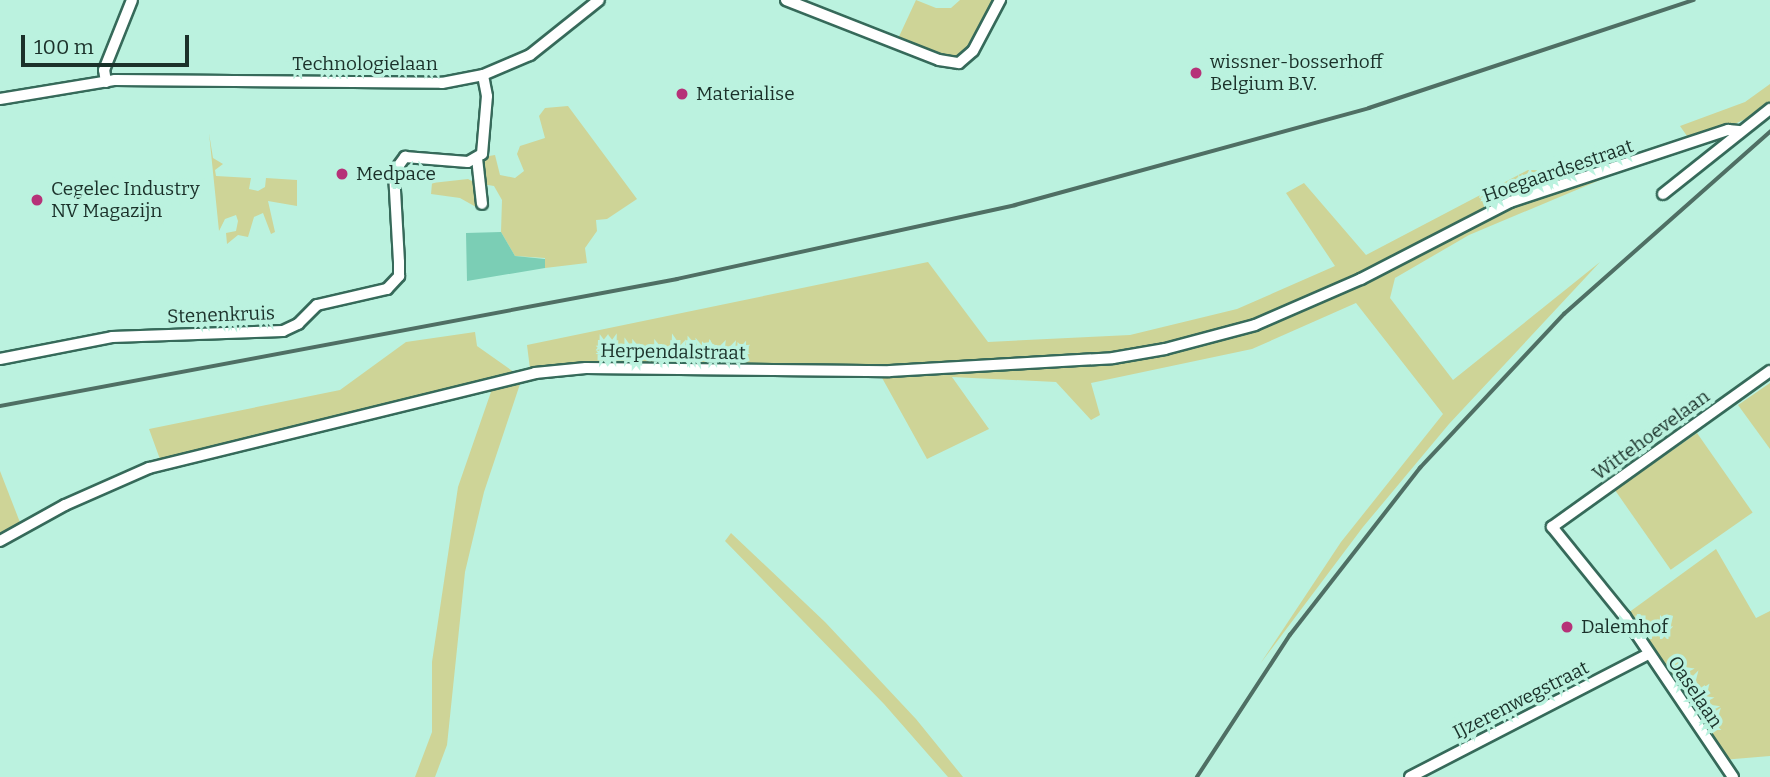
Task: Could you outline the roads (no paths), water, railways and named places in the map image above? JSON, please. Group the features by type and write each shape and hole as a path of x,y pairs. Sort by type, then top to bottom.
{"street":[{"path":"106,82 104,70 132,0"},
{"name":"Technologielaan","path":"0,99 106,82 380,85 442,83 483,75 552,41 599,0"},
{"path":"786,0 939,60 959,63 973,51 1000,0"},
{"path":"482,204 477,158 484,145 487,96 483,75"},
{"name":"Hoegaardsestraat","path":"1361,279 1510,202 1728,130 1739,131 1770,109"},
{"path":"1663,194 1739,131"},
{"name":"Stenenkruis","path":"0,359 112,337 283,331 298,324 317,305 387,289 398,276 394,172 399,162 414,156 468,162 477,158"},
{"name":"Herpendalstraat","path":"0,541 65,505 149,468 535,373 586,368 890,371 1113,358 1255,325 1361,279"},
{"name":"Wittehoevelaan","path":"1552,527 1770,371"},
{"name":"Oaselaan","path":"1552,527 1625,617 1733,777"},
{"name":"IJzerenwegstraat","path":"1410,777 1648,654"}],"railway":[{"path":"0,406 677,279 1015,205 1369,108 1693,0"},
{"path":"1197,777 1290,635 1420,468 1564,314 1770,132"}],"place":[{"name":"wissner-bosserhoff Belgium B.V.","path":"1196,73"},
{"name":"Materialise","path":"682,94"},
{"name":"Medpace","path":"342,174"},
{"name":"Cegelec Industry NV Magazijn","path":"37,200"},
{"name":"Dalemhof","path":"1567,627"}]}
